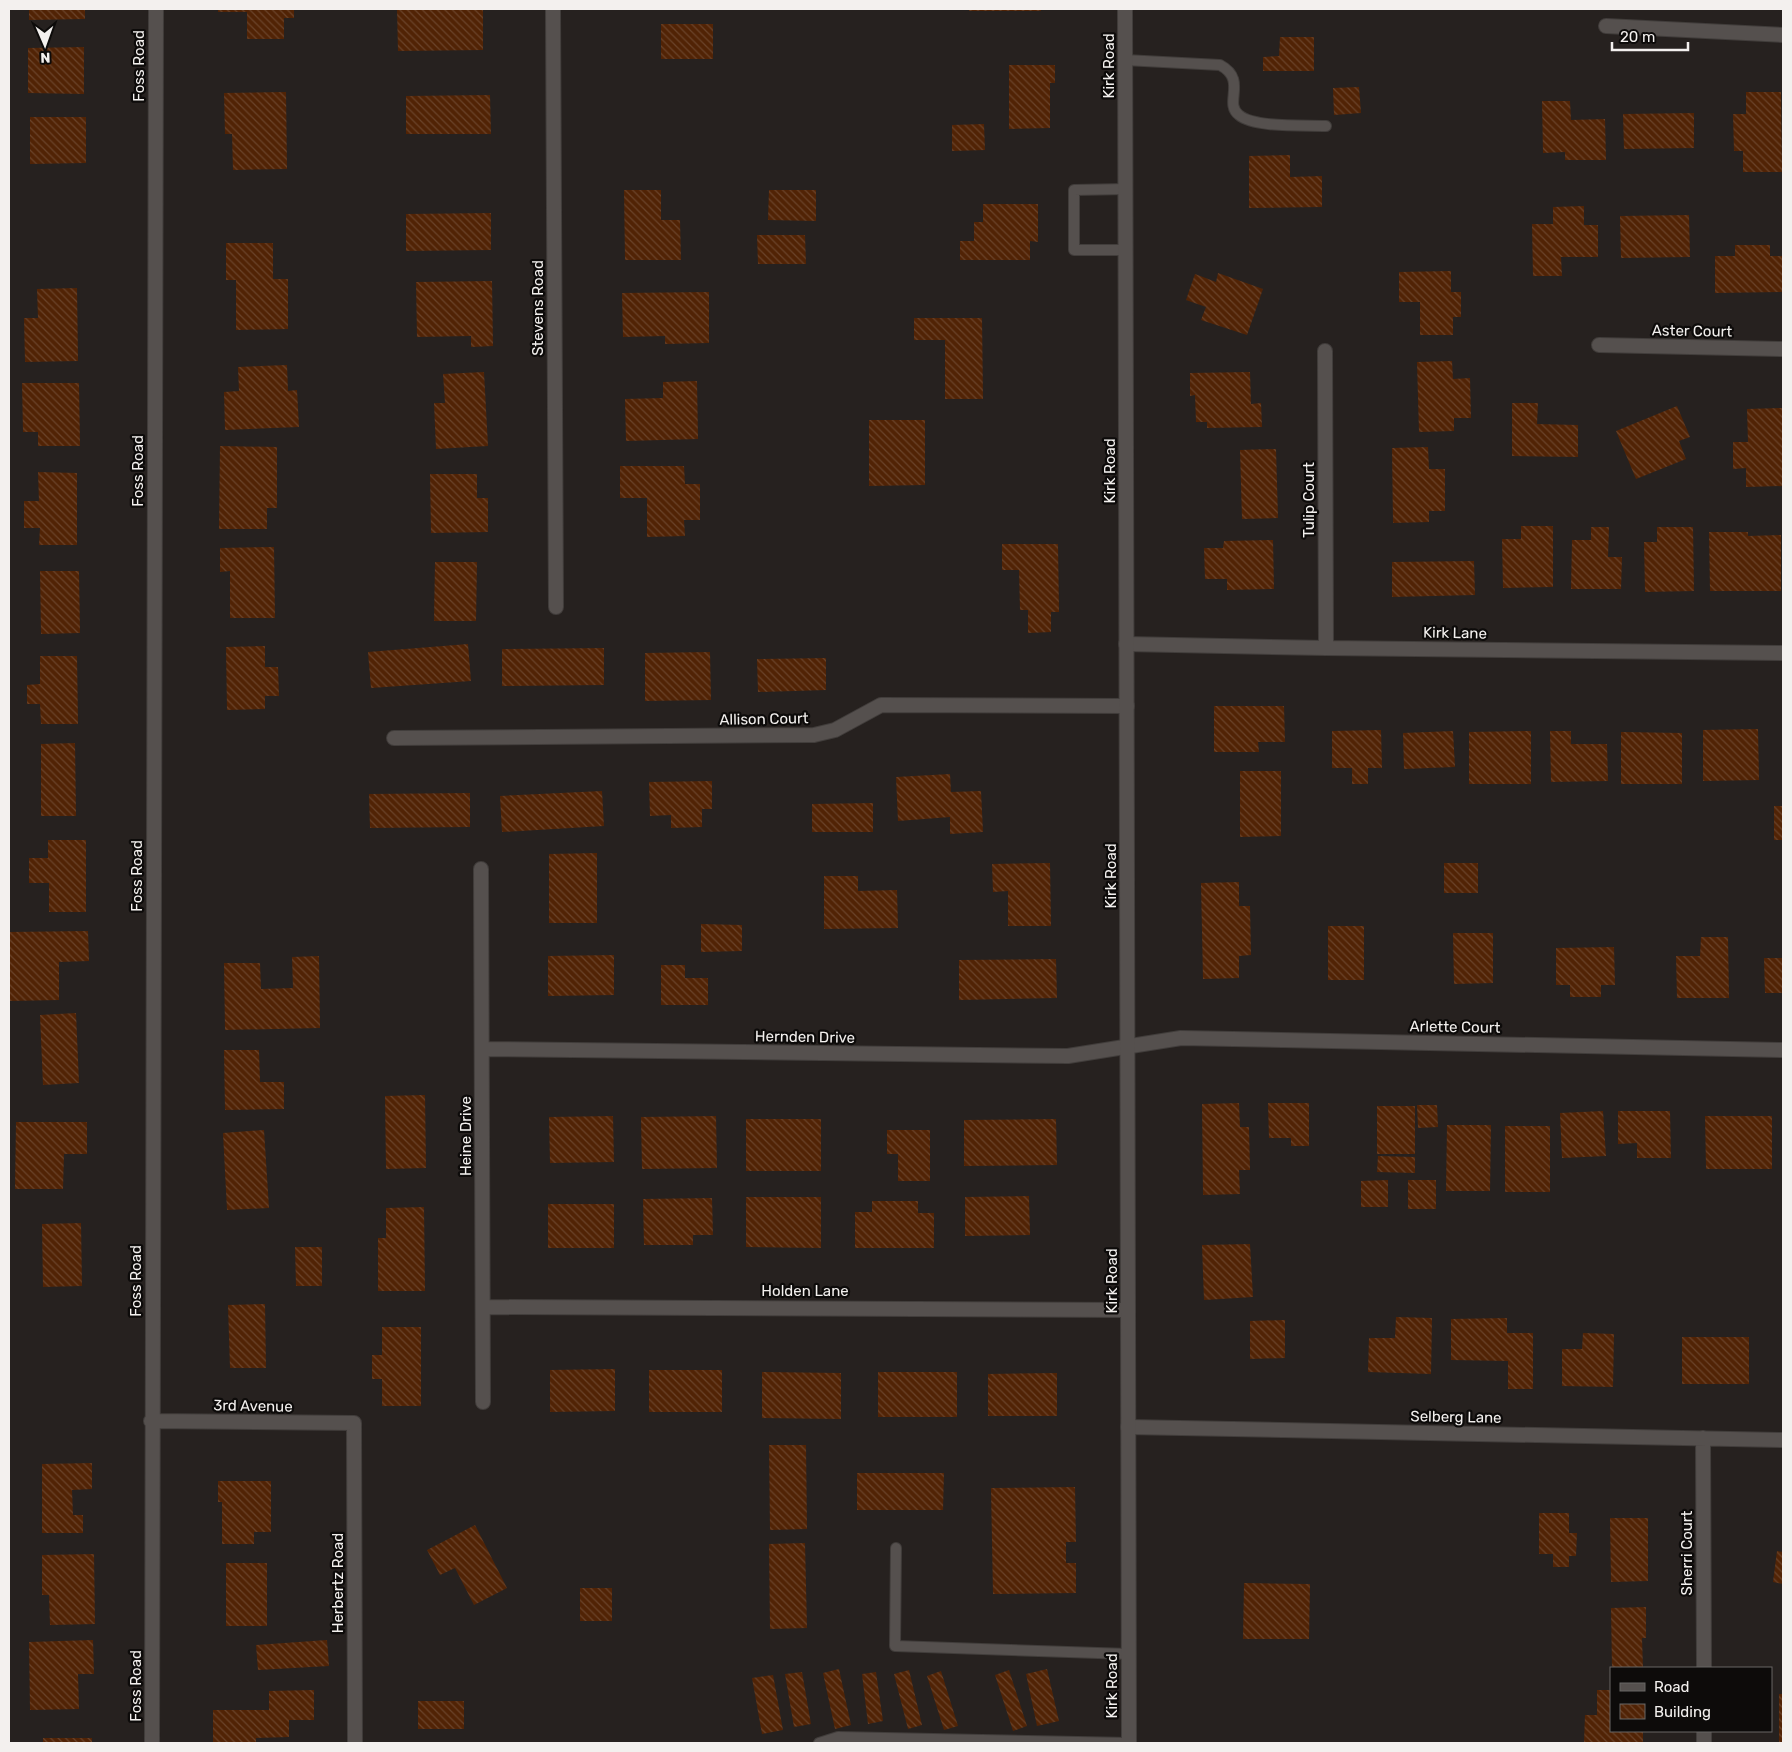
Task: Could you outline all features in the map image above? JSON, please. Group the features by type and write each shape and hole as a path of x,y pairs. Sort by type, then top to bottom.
{"street":[{"name":"Foss Road","path":"152,1743 156,9"},
{"name":"Stevens Road","path":"553,9 556,608"},
{"name":"Kirk Road","path":"1125,9 1129,1743"},
{"path":"1606,26 1783,35"},
{"name":"Aster Court","path":"1599,345 1783,349"},
{"name":"Tulip Court","path":"1325,351 1326,648"},
{"name":"Kirk Lane","path":"1126,644 1783,653"},
{"name":"Allison Court","path":"394,738 814,735 835,730 881,705 1127,706"},
{"name":"Heine Drive","path":"481,869 483,1402"},
{"name":"Arlette Court","path":"1128,1048 1181,1038 1783,1050"},
{"name":"Hernden Drive","path":"482,1049 1068,1056 1128,1048"},
{"name":"Holden Lane","path":"483,1307 1128,1310"},
{"name":"3rd Avenue","path":"152,1421 354,1423"},
{"name":"Herbertz Road","path":"354,1423 354,1743"},
{"name":"Selberg Lane","path":"1128,1427 1783,1440"},
{"name":"Sherri Court","path":"1703,1438 1704,1667"}],"lane":[{"path":"1125,60 1220,65 1232,74 1234,79 1234,106 1240,116 1264,124 1326,126"},
{"path":"1126,189 1074,190 1074,250 1126,250"},
{"path":"896,1548 895,1646 1128,1654"},
{"path":"818,1743 838,1737 1129,1743"}],"building":[{"path":"29,9 85,9 85,19 29,20"},
{"path":"218,9 294,9 294,18 284,18 284,39 247,39 247,12 218,12"},
{"path":"397,9 483,9 483,50 398,51"},
{"path":"969,9 1041,9 1041,11 969,11"},
{"path":"661,24 713,24 713,59 661,59"},
{"path":"1280,37 1314,37 1314,71 1263,71 1263,57 1279,56"},
{"path":"84,47 84,94 28,93 28,48"},
{"path":"1009,65 1055,65 1055,83 1050,83 1050,128 1009,129"},
{"path":"1359,87 1361,113 1334,115 1333,88"},
{"path":"286,92 287,169 233,170 232,134 225,134 224,93"},
{"path":"1746,92 1781,92 1782,172 1743,172 1743,151 1734,151 1733,114 1746,114"},
{"path":"490,95 491,134 406,134 406,96"},
{"path":"1542,101 1570,101 1571,120 1605,119 1606,160 1565,160 1565,152 1543,153"},
{"path":"1694,113 1694,148 1624,149 1623,114"},
{"path":"30,117 86,117 86,163 30,164"},
{"path":"984,124 985,150 952,151 952,125"},
{"path":"1290,155 1290,177 1322,176 1322,207 1249,208 1249,156"},
{"path":"624,190 661,190 661,220 680,220 681,260 625,260"},
{"path":"769,190 816,190 816,221 768,220"},
{"path":"983,204 1038,204 1038,242 1030,241 1030,260 960,260 960,241 974,241 974,222 983,222"},
{"path":"1584,206 1584,225 1598,225 1598,257 1561,257 1562,276 1533,276 1532,224 1553,224 1553,207"},
{"path":"491,213 491,250 406,251 406,214"},
{"path":"1689,215 1690,257 1621,258 1620,216"},
{"path":"757,235 805,235 806,264 758,264"},
{"path":"226,243 273,243 273,279 288,279 288,329 236,330 236,280 226,280"},
{"path":"1735,245 1770,245 1770,256 1783,256 1783,292 1715,293 1715,256 1735,256"},
{"path":"1451,271 1451,292 1461,292 1461,317 1453,317 1453,335 1420,335 1420,302 1399,302 1399,272"},
{"path":"1218,273 1263,289 1247,335 1201,320 1206,307 1186,300 1195,274 1216,282"},
{"path":"492,281 493,346 471,347 471,336 417,337 416,282"},
{"path":"77,288 78,361 25,362 24,318 38,318 37,289"},
{"path":"709,292 709,343 665,344 665,336 623,337 622,293"},
{"path":"914,318 982,318 983,399 945,399 945,340 914,340"},
{"path":"1452,361 1453,379 1470,378 1471,418 1454,418 1454,431 1419,432 1417,362"},
{"path":"287,365 288,391 297,390 299,427 225,430 224,392 239,391 238,367"},
{"path":"484,372 488,446 436,449 434,403 445,403 443,374"},
{"path":"1250,372 1251,404 1261,403 1262,427 1207,428 1207,422 1196,422 1195,395 1190,396 1190,373"},
{"path":"697,381 698,439 626,441 625,399 663,398 663,382"},
{"path":"22,383 79,383 80,446 38,446 38,432 23,432"},
{"path":"1512,403 1538,403 1537,424 1578,425 1578,457 1512,456"},
{"path":"1677,406 1690,437 1679,441 1686,459 1636,479 1616,431"},
{"path":"1782,408 1783,486 1746,487 1746,468 1733,469 1733,442 1748,442 1747,409"},
{"path":"869,420 925,420 925,485 869,486"},
{"path":"220,446 277,447 277,508 267,508 267,529 219,529"},
{"path":"1428,447 1429,469 1445,469 1445,511 1429,511 1429,522 1393,523 1392,448"},
{"path":"1276,449 1278,518 1242,519 1240,450"},
{"path":"620,466 684,466 685,484 700,484 700,520 684,520 685,536 647,537 647,498 620,498"},
{"path":"38,472 77,473 77,545 39,545 40,528 24,528 24,501 39,501"},
{"path":"430,474 477,474 477,498 488,498 488,532 431,533"},
{"path":"1521,526 1553,526 1553,587 1503,588 1502,539 1521,539"},
{"path":"1591,527 1609,527 1608,557 1622,557 1621,589 1571,589 1572,540 1591,540"},
{"path":"1657,527 1693,527 1694,591 1645,592 1644,542 1657,542"},
{"path":"1709,532 1748,532 1748,536 1781,535 1781,591 1710,591"},
{"path":"1273,540 1274,589 1227,590 1227,579 1205,579 1204,548 1223,548 1224,541"},
{"path":"1002,544 1058,544 1059,612 1051,612 1051,632 1028,633 1028,610 1020,610 1019,570 1002,570"},
{"path":"274,547 275,618 230,618 230,571 220,572 220,548"},
{"path":"1474,561 1475,595 1392,597 1392,562"},
{"path":"435,562 477,562 476,621 434,621"},
{"path":"40,571 79,571 80,633 41,634"},
{"path":"468,644 471,681 371,688 368,652"},
{"path":"265,646 265,667 278,667 279,696 265,696 265,709 227,710 226,647"},
{"path":"604,648 604,685 502,686 502,649"},
{"path":"710,652 711,700 645,701 645,653"},
{"path":"40,656 77,656 78,724 41,724 40,704 27,704 27,685 40,684"},
{"path":"826,658 826,690 758,692 757,659"},
{"path":"1214,706 1284,706 1285,742 1258,742 1259,752 1214,752"},
{"path":"1758,729 1759,780 1703,781 1703,730"},
{"path":"1381,730 1382,768 1368,768 1368,784 1352,784 1352,768 1332,768 1332,731"},
{"path":"1453,731 1455,767 1404,769 1403,733"},
{"path":"1531,731 1531,784 1469,784 1469,732"},
{"path":"1550,731 1571,731 1571,744 1607,744 1608,781 1551,782"},
{"path":"1621,732 1682,733 1682,784 1621,784"},
{"path":"75,743 76,816 41,816 41,744"},
{"path":"1240,771 1281,771 1281,836 1240,837"},
{"path":"950,774 951,792 981,791 983,832 950,834 950,817 898,821 896,777"},
{"path":"712,781 712,809 702,809 702,827 671,828 671,815 650,816 649,782"},
{"path":"602,791 604,826 502,832 500,796"},
{"path":"470,793 470,827 370,828 369,794"},
{"path":"873,803 873,832 812,832 812,804"},
{"path":"1774,806 1783,806 1783,840 1774,840"},
{"path":"48,840 86,840 86,912 49,912 49,883 29,883 29,858 48,858"},
{"path":"597,853 597,923 549,923 549,854"},
{"path":"1050,863 1051,926 1008,926 1008,891 993,892 992,864"},
{"path":"1444,863 1478,863 1478,893 1444,893"},
{"path":"824,876 858,876 858,891 897,890 898,928 824,929"},
{"path":"1239,882 1239,906 1250,906 1251,955 1239,956 1239,978 1203,979 1201,883"},
{"path":"701,924 742,925 742,951 701,952"},
{"path":"1328,926 1364,926 1364,980 1328,980"},
{"path":"88,931 89,961 59,962 59,1000 9,1001 9,932"},
{"path":"1453,933 1493,933 1493,983 1454,984"},
{"path":"1701,937 1728,937 1729,998 1677,998 1676,956 1700,956"},
{"path":"1614,947 1615,985 1601,985 1601,997 1570,997 1570,985 1556,985 1556,948"},
{"path":"614,955 614,995 548,996 548,956"},
{"path":"319,956 320,1028 225,1030 224,963 260,963 261,989 293,988 292,957"},
{"path":"1764,958 1783,958 1783,993 1765,993"},
{"path":"1056,959 1057,998 959,1000 959,960"},
{"path":"661,965 685,965 685,978 708,978 708,1005 661,1005"},
{"path":"76,1013 79,1083 43,1085 40,1015"},
{"path":"224,1050 259,1050 260,1082 284,1082 284,1109 225,1110"},
{"path":"425,1095 426,1168 386,1169 385,1096"},
{"path":"1239,1103 1240,1127 1249,1127 1250,1170 1239,1170 1240,1194 1203,1195 1202,1104"},
{"path":"1268,1103 1309,1103 1309,1146 1291,1146 1291,1138 1269,1138"},
{"path":"1417,1105 1437,1105 1438,1127 1418,1128"},
{"path":"1377,1106 1415,1106 1415,1154 1377,1154"},
{"path":"1603,1111 1606,1156 1562,1158 1560,1113"},
{"path":"1618,1111 1670,1111 1671,1158 1637,1158 1637,1143 1618,1144"},
{"path":"613,1116 614,1162 550,1163 549,1117"},
{"path":"716,1116 717,1168 642,1169 641,1117"},
{"path":"1705,1116 1772,1116 1772,1169 1706,1169"},
{"path":"746,1119 821,1119 821,1171 746,1171"},
{"path":"1056,1119 1057,1165 964,1166 964,1120"},
{"path":"16,1122 87,1122 87,1154 64,1154 63,1189 15,1189"},
{"path":"1447,1125 1491,1125 1490,1191 1446,1191"},
{"path":"1505,1126 1550,1126 1550,1192 1505,1192"},
{"path":"264,1130 269,1208 227,1210 223,1133"},
{"path":"887,1130 930,1130 930,1181 898,1181 898,1154 887,1154"},
{"path":"1378,1156 1415,1157 1415,1173 1377,1172"},
{"path":"1388,1180 1388,1207 1361,1207 1361,1181"},
{"path":"1408,1180 1436,1180 1436,1209 1408,1209"},
{"path":"1029,1196 1030,1235 965,1236 965,1197"},
{"path":"746,1197 821,1197 821,1248 746,1247"},
{"path":"712,1198 713,1235 693,1235 693,1245 644,1245 643,1199"},
{"path":"872,1201 918,1201 918,1213 934,1213 934,1248 855,1248 855,1212 872,1212"},
{"path":"548,1204 614,1204 614,1248 548,1248"},
{"path":"424,1207 425,1291 378,1291 378,1238 386,1238 386,1208"},
{"path":"81,1223 82,1286 43,1287 42,1224"},
{"path":"1250,1244 1253,1297 1204,1300 1202,1245"},
{"path":"295,1247 322,1247 322,1286 296,1286"},
{"path":"265,1304 266,1368 230,1368 228,1305"},
{"path":"1396,1317 1432,1318 1431,1374 1368,1372 1369,1338 1395,1338"},
{"path":"1507,1318 1507,1333 1533,1333 1533,1389 1508,1389 1508,1361 1451,1360 1451,1319"},
{"path":"1285,1320 1285,1358 1250,1359 1250,1321"},
{"path":"382,1327 421,1327 421,1406 382,1406 382,1379 372,1379 372,1355 382,1355"},
{"path":"1583,1333 1614,1334 1613,1387 1562,1386 1562,1349 1582,1349"},
{"path":"1682,1337 1749,1337 1749,1384 1682,1384"},
{"path":"615,1369 615,1411 550,1412 550,1370"},
{"path":"649,1370 722,1370 722,1412 649,1412"},
{"path":"762,1372 841,1373 841,1419 762,1418"},
{"path":"878,1372 957,1372 957,1417 878,1417"},
{"path":"1057,1373 1057,1416 988,1416 988,1374"},
{"path":"769,1445 806,1445 807,1529 770,1530"},
{"path":"92,1463 92,1489 72,1490 73,1515 83,1515 83,1533 42,1533 42,1464"},
{"path":"857,1473 944,1473 943,1510 857,1510"},
{"path":"218,1481 271,1481 271,1532 254,1532 254,1544 222,1544 222,1502 218,1502"},
{"path":"1075,1487 1076,1542 1066,1542 1066,1563 1076,1563 1076,1593 993,1594 991,1488"},
{"path":"1539,1513 1569,1513 1569,1533 1577,1533 1576,1556 1569,1556 1569,1567 1553,1567 1553,1554 1539,1554"},
{"path":"1610,1518 1648,1518 1648,1581 1611,1582"},
{"path":"475,1525 507,1588 474,1605 455,1568 440,1575 427,1550"},
{"path":"805,1543 807,1628 770,1629 769,1544"},
{"path":"1777,1551 1783,1552 1783,1584 1773,1582"},
{"path":"94,1554 95,1624 50,1625 49,1595 42,1595 42,1555"},
{"path":"226,1563 267,1563 267,1626 226,1626"},
{"path":"1244,1583 1310,1584 1309,1639 1243,1639"},
{"path":"580,1588 612,1588 612,1621 580,1621"},
{"path":"1646,1607 1646,1638 1642,1638 1643,1667 1612,1667 1611,1608"},
{"path":"93,1640 94,1674 78,1674 79,1709 30,1710 29,1642"},
{"path":"327,1640 329,1666 258,1670 256,1645"},
{"path":"839,1669 851,1725 835,1729 823,1673"},
{"path":"1047,1669 1059,1721 1037,1726 1026,1674"},
{"path":"909,1670 922,1725 908,1729 894,1674"},
{"path":"1009,1670 1027,1726 1013,1731 995,1675"},
{"path":"941,1671 958,1726 944,1730 927,1676"},
{"path":"802,1672 811,1724 794,1727 785,1674"},
{"path":"876,1672 883,1721 868,1724 862,1674"},
{"path":"773,1675 783,1730 762,1734 752,1678"},
{"path":"314,1690 314,1720 289,1720 289,1737 256,1738 256,1743 213,1743 213,1710 269,1710 269,1691"},
{"path":"1597,1690 1610,1690 1610,1732 1643,1732 1643,1742 1584,1742 1585,1715 1597,1715"},
{"path":"1779,1694 1783,1694 1783,1743 1779,1743"},
{"path":"418,1701 464,1701 464,1729 418,1729"},
{"path":"43,1738 92,1738 92,1743 43,1743"}]}
